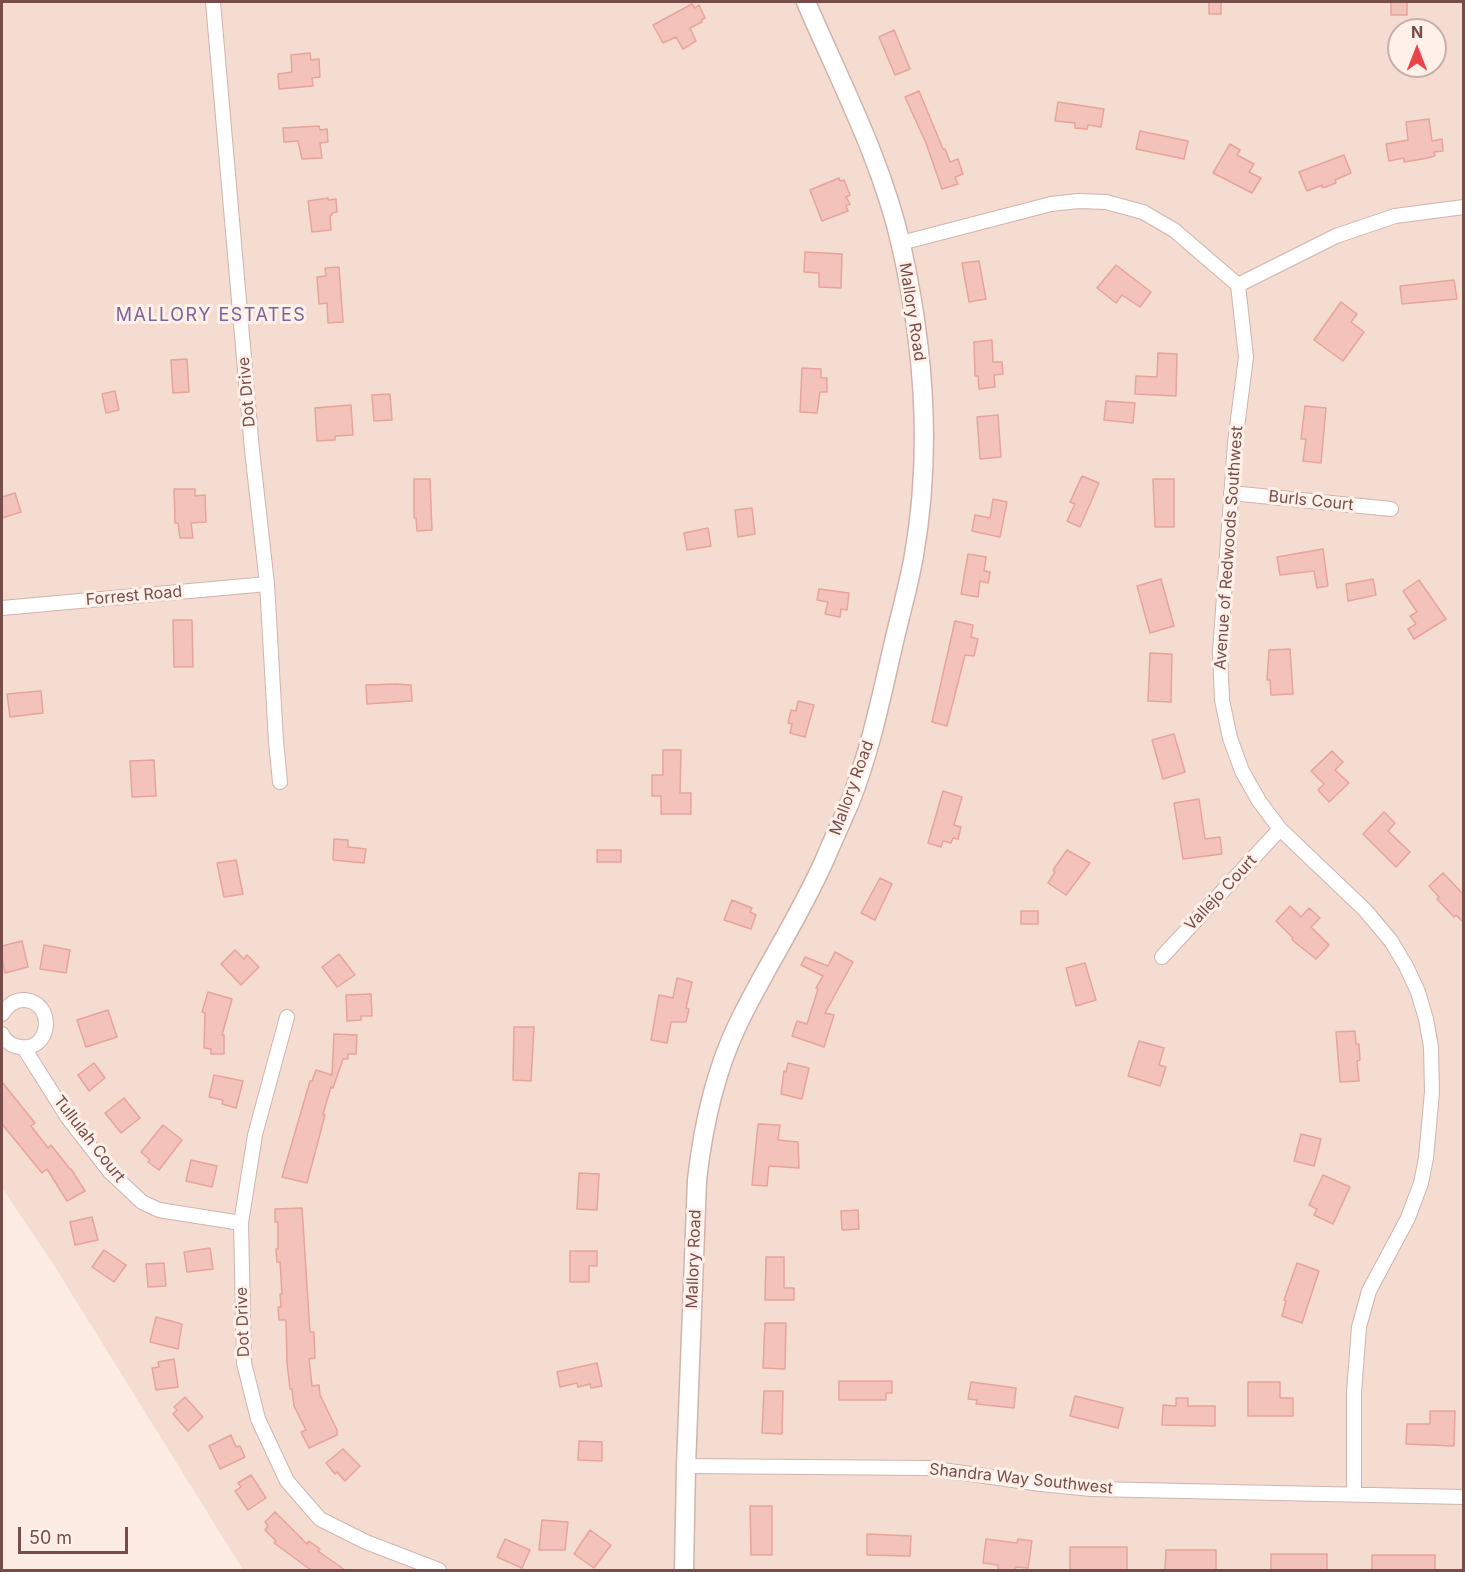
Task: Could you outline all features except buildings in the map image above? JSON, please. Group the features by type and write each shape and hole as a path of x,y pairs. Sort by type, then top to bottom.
{"street":[{"name":"Dot Drive","path":"213,2 252,450 267,584 280,782"},
{"name":"Mallory Road","path":"684,1570 698,1180 702,1142 710,1104 722,1064 738,1025 816,881 851,800 875,722 914,555 923,477 924,399 916,322 901,243 869,147 806,2"},
{"path":"901,243 1051,204 1078,201 1106,202 1143,212 1174,230 1238,285 1336,236 1395,216 1464,207"},
{"name":"Avenue of Redwoods Southwest","path":"1238,285 1246,357 1230,493 1220,652 1222,700 1230,738 1242,771 1259,801 1280,829 1365,910 1391,941 1418,992 1431,1047 1432,1092 1426,1158 1421,1184 1408,1218 1369,1292 1359,1327 1354,1392 1354,1495"},
{"name":"Burls Court","path":"1230,493 1391,509"},
{"name":"Forrest Road","path":"2,608 267,584"},
{"name":"Vallejo Court","path":"1162,957 1280,829"},
{"path":"2,1014 11,1003 26,1000 40,1007 45,1014 44,1036 32,1046 24,1048"},
{"name":"Dot Drive","path":"286,1017 255,1135 241,1223 244,1363 258,1419 286,1481 320,1519 366,1542 439,1570"},
{"name":"Tullulah Court","path":"2,1034 9,1043 24,1048 68,1118 110,1172 142,1202 159,1210 241,1223"},
{"name":"Shandra Way Southwest","path":"686,1466 928,1468 1091,1489 1464,1497"}],"shaded area":[{"path":"2,2 1463,2 1463,1570 243,1570 55,1267 2,1188"}],"district":[{"name":"MALLORY ESTATES","path":"211,316"}]}
